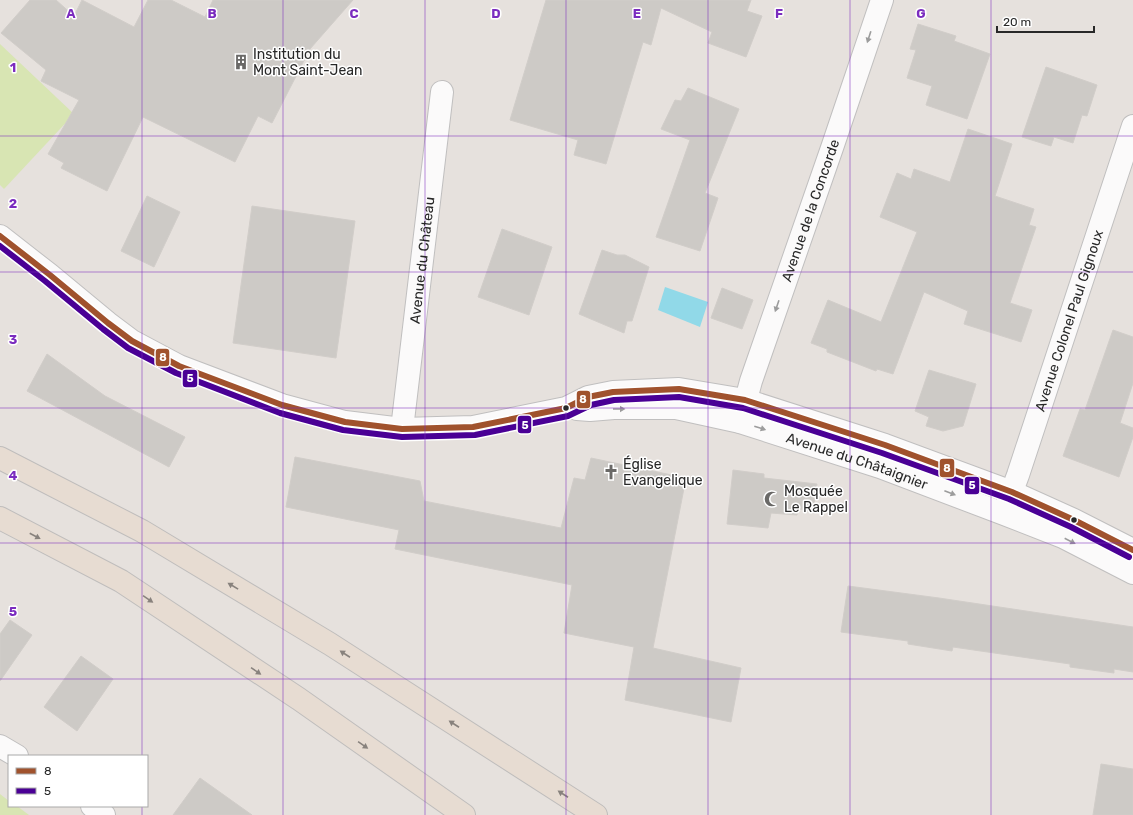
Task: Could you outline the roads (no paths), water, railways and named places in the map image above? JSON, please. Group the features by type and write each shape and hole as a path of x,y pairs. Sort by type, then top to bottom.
{"highway":[{"path":"0,458 142,531 330,644 596,815"},
{"path":"0,518 120,581 299,699 464,815"}],"street":[{"name":"Avenue de la Concorde","path":"740,422 753,373 882,0"},
{"name":"Avenue du Château","path":"402,429 442,92"},
{"name":"Avenue Colonel Paul Gignoux","path":"1004,514 1133,126"},
{"name":"Avenue du Châtaignier","path":"0,236 50,275 108,324 132,341 179,366 282,405 345,422 402,429 474,427 566,408 588,397 613,392 679,389 745,400 885,445 1012,492 1074,520 1133,550"},
{"name":"Avenue du Châtaignier","path":"566,408 590,410 614,408 676,408 740,422 880,467 1004,514 1063,537 1133,573"},
{"path":"822,448 828,427"},
{"path":"0,746 15,755"},
{"path":"93,807 104,815"}],"water":[{"path":"665,287 708,302 700,327 658,310"}],"place":[{"name":"Institution du Mont Saint-Jean","path":"241,62"},
{"name":"Église Evangelique","path":"611,472"},
{"name":"Mosquée Le Rappel","path":"772,499"}]}
